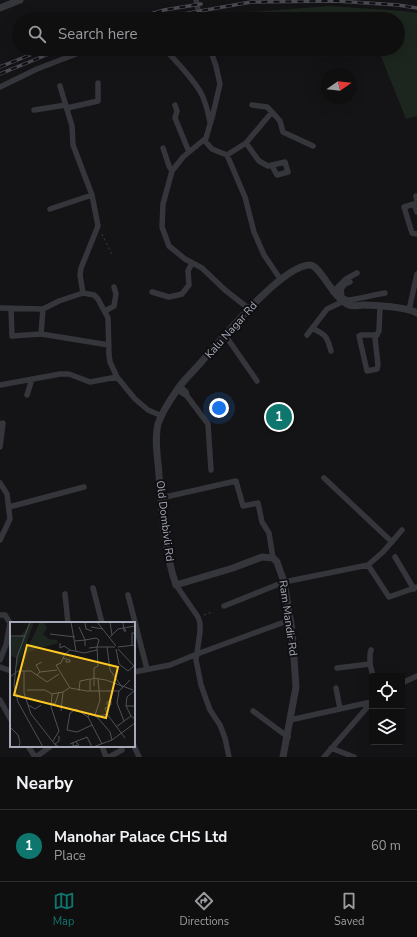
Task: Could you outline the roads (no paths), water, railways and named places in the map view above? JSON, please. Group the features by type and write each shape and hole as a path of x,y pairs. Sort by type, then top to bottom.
{"street":[{"path":"0,8 20,0"},
{"path":"196,0 199,12"},
{"path":"0,87 37,69 71,56"},
{"path":"171,56 201,93 206,105 210,124"},
{"path":"213,56 218,71 220,84 206,138 189,152 172,171 163,204 162,226 169,246 185,259 202,268 225,290 248,308"},
{"path":"34,110 66,107 98,101 98,83"},
{"path":"60,86 72,126 73,145 92,195 98,226 81,268 80,275 83,293"},
{"path":"175,105 177,112 175,118 189,152"},
{"path":"252,105 267,107 280,121 283,132 313,146"},
{"path":"227,155 246,143 272,112"},
{"path":"204,140 212,149 227,155 245,197 254,232 264,255 281,280"},
{"path":"246,143 259,161 268,166 272,166"},
{"path":"163,148 172,171"},
{"path":"50,209 92,195"},
{"path":"416,204 405,206 403,208 412,233 417,234"},
{"path":"152,292 169,297 182,294 189,285 188,271 192,263"},
{"name":"Kalu Nagar Rd","path":"162,416 178,388 248,308 293,271 309,265 316,267 333,292 342,302"},
{"path":"333,292 346,279 357,273"},
{"path":"409,310 417,274"},
{"path":"350,282 345,284 341,289 344,299 354,300 365,296 385,293"},
{"path":"105,311 113,307 116,294 114,287"},
{"path":"0,308 43,310 59,301 83,293 94,296 98,299 105,311 108,324 110,362 117,377 135,398 148,410 162,416"},
{"path":"365,296 365,305"},
{"path":"306,335 327,309 342,302 350,306 365,305 409,310 417,313"},
{"path":"377,335 359,336 367,371 378,368 375,338 380,331 380,307"},
{"path":"11,309 12,336 41,334 109,344"},
{"path":"41,334 43,310"},
{"path":"312,328 323,333 327,337 332,351"},
{"path":"225,334 257,381"},
{"path":"0,385 60,374 69,374 90,382 117,377"},
{"path":"27,395 32,379"},
{"path":"178,388 187,396 208,424 211,470"},
{"name":"Old Dombivli Rd","path":"162,416 158,424 156,438 168,556 176,585 200,623 196,660 201,685 210,710 220,725 225,738 229,757"},
{"path":"0,424 4,423 0,447"},
{"path":"324,478 392,542"},
{"path":"161,498 236,482 243,506 258,503 262,522 269,533 273,558 262,557 233,568 176,585"},
{"path":"0,484 7,494 10,519 0,540"},
{"path":"9,507 84,487"},
{"path":"224,606 284,582 368,565 384,552 402,530"},
{"path":"368,565 376,575 389,597 415,588 395,557"},
{"name":"Ram Mandir Rd","path":"273,558 277,562 284,582 290,620 296,687 288,737 283,757"},
{"path":"93,588 102,622"},
{"path":"65,594 68,622"},
{"path":"128,595 135,622"},
{"path":"0,614 5,615 10,623 6,645 0,660"},
{"path":"135,672 170,665 290,620"},
{"path":"135,622 147,669"},
{"path":"371,650 370,664 372,673"},
{"path":"337,668 370,664"},
{"path":"0,667 10,671"},
{"path":"405,682 417,676"},
{"path":"336,688 340,709"},
{"path":"0,700 10,718"},
{"path":"290,720 369,703"},
{"path":"324,757 330,748 369,705"},
{"path":"253,711 288,737"},
{"path":"29,747 36,757 50,747"},
{"path":"102,747 107,757 122,750"},
{"path":"134,747 139,757"},
{"path":"330,748 354,757"}],"railway":[{"path":"195,12 251,2 336,1 398,5 417,8"},
{"path":"157,12 201,4"},
{"path":"0,67 28,56"},
{"path":"0,74 44,56"}],"place":[{"name":"Manohar Palace CHS Ltd","path":"279,417"}]}
